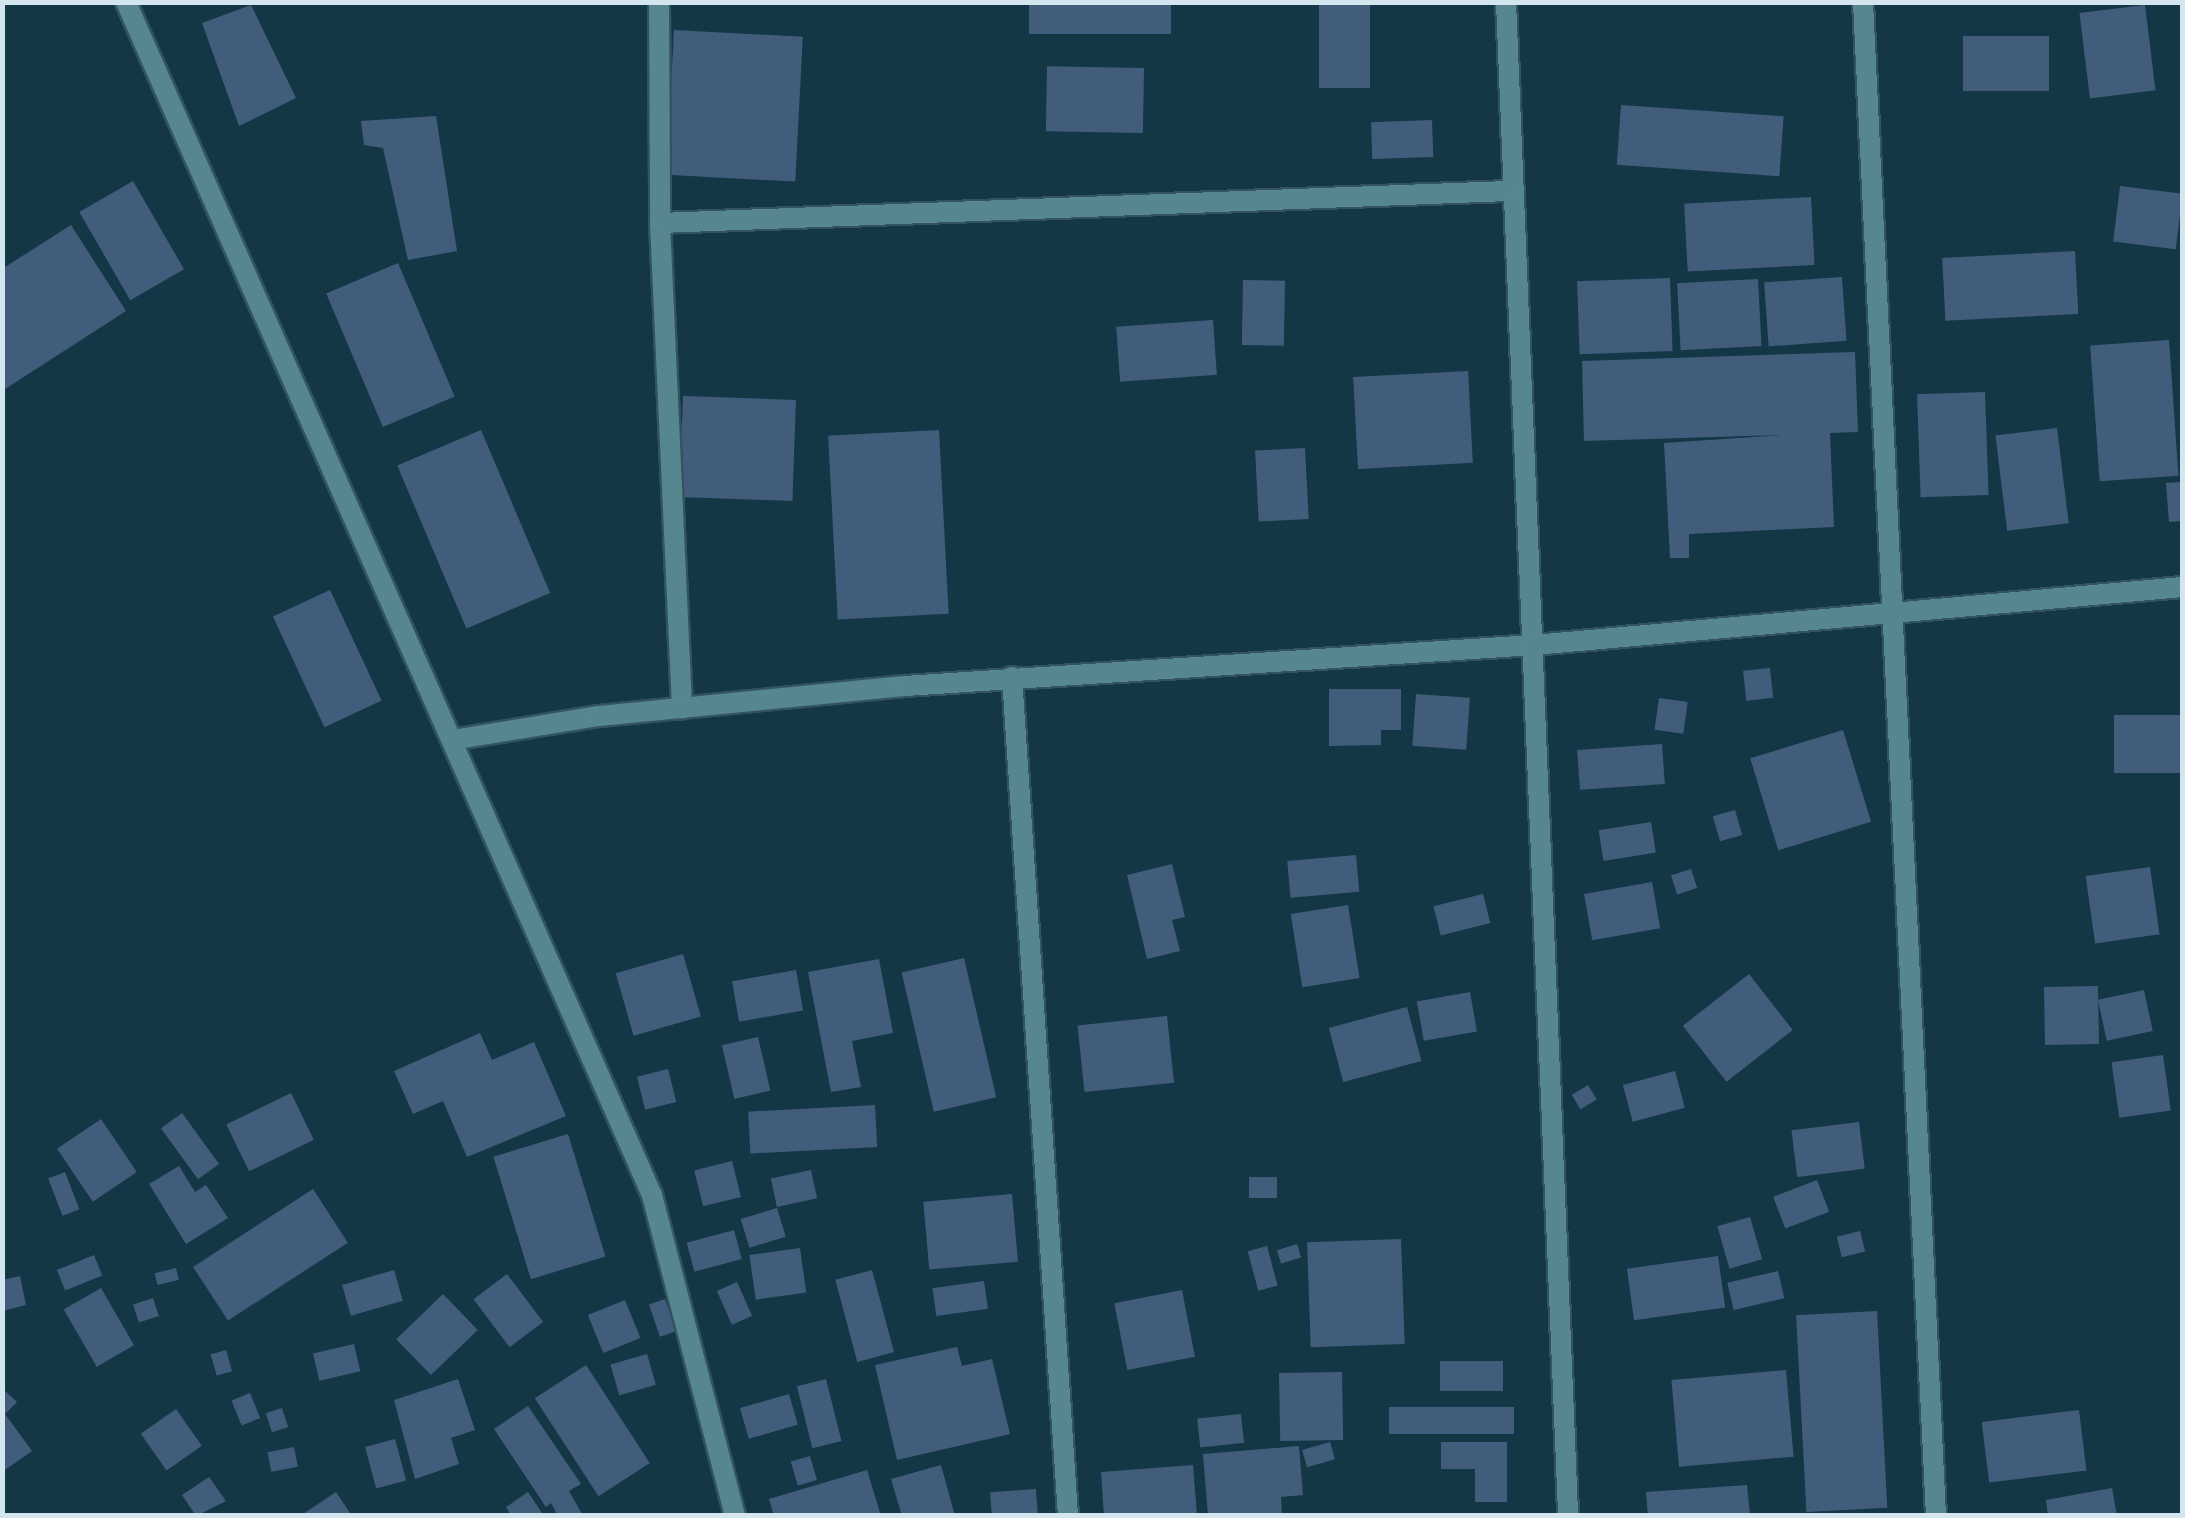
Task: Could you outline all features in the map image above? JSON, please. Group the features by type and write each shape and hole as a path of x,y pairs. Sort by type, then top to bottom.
{"street":[{"path":"126,2 652,1195 735,1516"},
{"path":"659,2 660,223 682,709"},
{"path":"1506,2 1509,191 1534,645 1568,1516"},
{"path":"1864,2 1896,610 1936,1516"},
{"path":"660,223 1509,191"},
{"path":"452,740 682,709 1012,677 1534,645 2182,587"},
{"path":"1012,677 1068,1516"}],"building":[{"path":"1029,2 1171,2 1171,34 1029,34"},
{"path":"1319,2 1370,2 1370,88 1319,88"},
{"path":"251,5 296,98 239,126 202,23"},
{"path":"2145,5 2155,90 2090,98 2079,13"},
{"path":"674,30 803,37 795,182 666,175"},
{"path":"1963,36 2049,36 2049,91 1963,91"},
{"path":"1047,66 1144,68 1143,133 1046,131"},
{"path":"1621,105 1784,116 1779,176 1617,165"},
{"path":"436,116 457,251 408,260 383,148 364,145 361,121"},
{"path":"1432,120 1433,157 1372,159 1371,122"},
{"path":"133,181 184,269 130,300 79,212"},
{"path":"2120,186 2182,194 2176,249 2113,242"},
{"path":"1811,197 1815,265 1688,272 1684,204"},
{"path":"71,225 126,311 2,391 2,269"},
{"path":"2075,251 2078,314 1945,321 1942,258"},
{"path":"398,263 455,396 383,427 326,293"},
{"path":"1842,277 1846,341 1769,346 1764,282"},
{"path":"1670,278 1673,351 1580,354 1577,281"},
{"path":"1758,279 1762,346 1681,350 1677,283"},
{"path":"1243,280 1285,281 1284,346 1242,345"},
{"path":"1213,320 1217,375 1120,382 1116,327"},
{"path":"2169,340 2178,476 2100,481 2090,346"},
{"path":"1855,352 1858,432 1830,433 1834,527 1689,534 1689,558 1670,558 1664,443 1782,435 1584,441 1582,361"},
{"path":"1468,371 1473,463 1358,469 1353,377"},
{"path":"1985,392 1989,495 1921,497 1917,394"},
{"path":"683,396 796,400 792,501 679,497"},
{"path":"2057,428 2069,523 2007,531 1995,436"},
{"path":"481,430 550,593 466,628 397,466"},
{"path":"939,430 949,614 838,620 828,436"},
{"path":"1305,448 1309,519 1259,522 1255,451"},
{"path":"2182,482 2182,521 2169,522 2166,483"},
{"path":"330,590 382,701 324,727 273,617"},
{"path":"1770,668 1773,698 1746,701 1743,671"},
{"path":"1329,689 1401,689 1401,730 1381,730 1381,745 1329,746"},
{"path":"1416,694 1470,698 1466,750 1412,746"},
{"path":"1659,698 1688,702 1683,734 1655,730"},
{"path":"2114,715 2182,715 2182,773 2114,773"},
{"path":"1843,730 1871,822 1778,850 1750,758"},
{"path":"1662,744 1665,784 1580,790 1577,750"},
{"path":"1735,810 1742,835 1720,841 1713,816"},
{"path":"1651,822 1656,853 1604,861 1599,830"},
{"path":"1356,855 1359,892 1290,898 1287,861"},
{"path":"1172,864 1185,917 1172,920 1180,951 1147,959 1127,875"},
{"path":"2150,867 2159,934 2095,943 2086,876"},
{"path":"1691,869 1697,888 1677,895 1671,875"},
{"path":"1652,882 1660,928 1592,940 1584,894"},
{"path":"1483,894 1490,923 1441,935 1434,906"},
{"path":"1348,905 1360,978 1302,987 1291,914"},
{"path":"683,954 701,1016 634,1036 616,973"},
{"path":"964,958 996,1097 934,1112 902,972"},
{"path":"879,959 893,1033 852,1041 861,1087 831,1092 808,972"},
{"path":"796,970 803,1010 739,1022 732,981"},
{"path":"1749,974 1793,1030 1727,1082 1683,1026"},
{"path":"2098,986 2099,1044 2045,1045 2044,987"},
{"path":"2144,990 2153,1031 2107,1041 2098,1000"},
{"path":"1470,992 1477,1031 1424,1041 1417,1001"},
{"path":"1407,1007 1421,1061 1343,1082 1329,1028"},
{"path":"1167,1016 1174,1083 1084,1092 1077,1025"},
{"path":"480,1033 492,1060 534,1042 566,1116 467,1157 443,1101 413,1114 394,1071"},
{"path":"758,1037 770,1091 734,1099 722,1045"},
{"path":"2163,1055 2171,1110 2119,1118 2112,1062"},
{"path":"668,1069 676,1102 645,1110 637,1077"},
{"path":"1675,1071 1685,1108 1633,1122 1623,1085"},
{"path":"1588,1085 1597,1100 1580,1109 1572,1095"},
{"path":"291,1093 314,1140 249,1171 226,1125"},
{"path":"875,1105 877,1147 750,1154 748,1112"},
{"path":"182,1113 219,1164 198,1179 161,1128"},
{"path":"101,1119 137,1172 93,1202 57,1149"},
{"path":"1859,1122 1865,1169 1797,1177 1792,1130"},
{"path":"568,1134 605,1256 531,1279 493,1157"},
{"path":"732,1161 741,1197 703,1206 694,1170"},
{"path":"179,1166 195,1192 206,1185 228,1218 186,1244 149,1184"},
{"path":"811,1170 817,1198 777,1207 771,1179"},
{"path":"65,1172 79,1209 63,1216 48,1178"},
{"path":"1249,1177 1277,1177 1277,1198 1249,1198"},
{"path":"1817,1180 1829,1212 1785,1229 1773,1197"},
{"path":"313,1189 348,1243 228,1321 193,1267"},
{"path":"1012,1194 1018,1262 929,1269 923,1202"},
{"path":"777,1208 786,1237 749,1248 741,1219"},
{"path":"1750,1217 1762,1259 1729,1269 1717,1226"},
{"path":"734,1230 742,1259 694,1272 687,1243"},
{"path":"1860,1231 1865,1251 1842,1257 1837,1237"},
{"path":"1401,1239 1405,1344 1311,1347 1307,1242"},
{"path":"1297,1244 1301,1257 1281,1264 1277,1250"},
{"path":"1267,1246 1278,1286 1258,1291 1248,1251"},
{"path":"800,1248 806,1293 756,1300 749,1255"},
{"path":"94,1255 102,1275 65,1290 57,1270"},
{"path":"1718,1256 1725,1307 1634,1320 1627,1269"},
{"path":"176,1268 179,1280 158,1285 155,1273"},
{"path":"394,1270 403,1301 351,1316 342,1285"},
{"path":"872,1270 894,1352 857,1362 835,1280"},
{"path":"1778,1271 1784,1298 1734,1310 1727,1283"},
{"path":"507,1274 543,1322 510,1347 473,1299"},
{"path":"20,1276 26,1305 2,1311 2,1280"},
{"path":"984,1281 988,1309 936,1316 933,1288"},
{"path":"737,1282 752,1316 732,1325 717,1291"},
{"path":"101,1288 134,1345 97,1367 64,1310"},
{"path":"1182,1290 1195,1357 1127,1370 1114,1303"},
{"path":"443,1294 478,1330 431,1375 396,1339"},
{"path":"153,1298 159,1316 139,1323 133,1304"},
{"path":"665,1299 676,1331 660,1337 649,1305"},
{"path":"625,1300 640,1338 603,1353 588,1315"},
{"path":"1877,1311 1887,1508 1806,1512 1796,1315"},
{"path":"354,1344 360,1371 319,1381 313,1353"},
{"path":"957,1347 962,1366 992,1359 1010,1434 897,1460 875,1365"},
{"path":"226,1350 232,1371 217,1376 211,1354"},
{"path":"647,1354 656,1385 619,1395 610,1364"},
{"path":"1440,1361 1503,1361 1503,1391 1440,1391"},
{"path":"586,1365 650,1463 599,1496 535,1398"},
{"path":"1786,1370 1794,1457 1679,1467 1671,1380"},
{"path":"1342,1372 1343,1440 1280,1441 1279,1373"},
{"path":"458,1379 475,1430 451,1438 459,1464 415,1479 394,1400"},
{"path":"826,1379 841,1441 812,1448 797,1386"},
{"path":"2,1388 17,1402 5,1414 32,1451 2,1472"},
{"path":"250,1393 260,1418 242,1426 231,1400"},
{"path":"789,1394 798,1425 749,1439 740,1408"},
{"path":"528,1406 581,1484 569,1491 583,1516 558,1516 551,1503 546,1507 494,1429"},
{"path":"1389,1407 1514,1407 1514,1434 1389,1434"},
{"path":"282,1408 288,1427 272,1432 266,1413"},
{"path":"176,1409 202,1446 167,1471 141,1434"},
{"path":"2079,1410 2086,1471 1989,1482 1982,1422"},
{"path":"1241,1414 1244,1443 1200,1447 1197,1419"},
{"path":"395,1439 406,1481 376,1489 365,1447"},
{"path":"1330,1442 1335,1459 1307,1467 1302,1450"},
{"path":"1441,1442 1507,1442 1507,1502 1475,1502 1475,1469 1441,1469"},
{"path":"1299,1446 1303,1495 1281,1497 1282,1516 1208,1516 1203,1454"},
{"path":"294,1447 298,1467 271,1472 267,1452"},
{"path":"810,1456 817,1480 798,1486 791,1462"},
{"path":"941,1465 955,1516 902,1516 891,1479"},
{"path":"1193,1465 1197,1516 1104,1516 1101,1472"},
{"path":"867,1470 881,1516 774,1516 769,1499"},
{"path":"209,1477 226,1501 196,1516 182,1495"},
{"path":"1747,1485 1750,1516 1648,1516 1646,1492"},
{"path":"2112,1488 2117,1516 2048,1516 2046,1500"},
{"path":"1036,1489 1038,1516 992,1516 990,1492"},
{"path":"336,1492 352,1516 300,1516"},
{"path":"528,1492 544,1516 511,1516 506,1507"}]}
